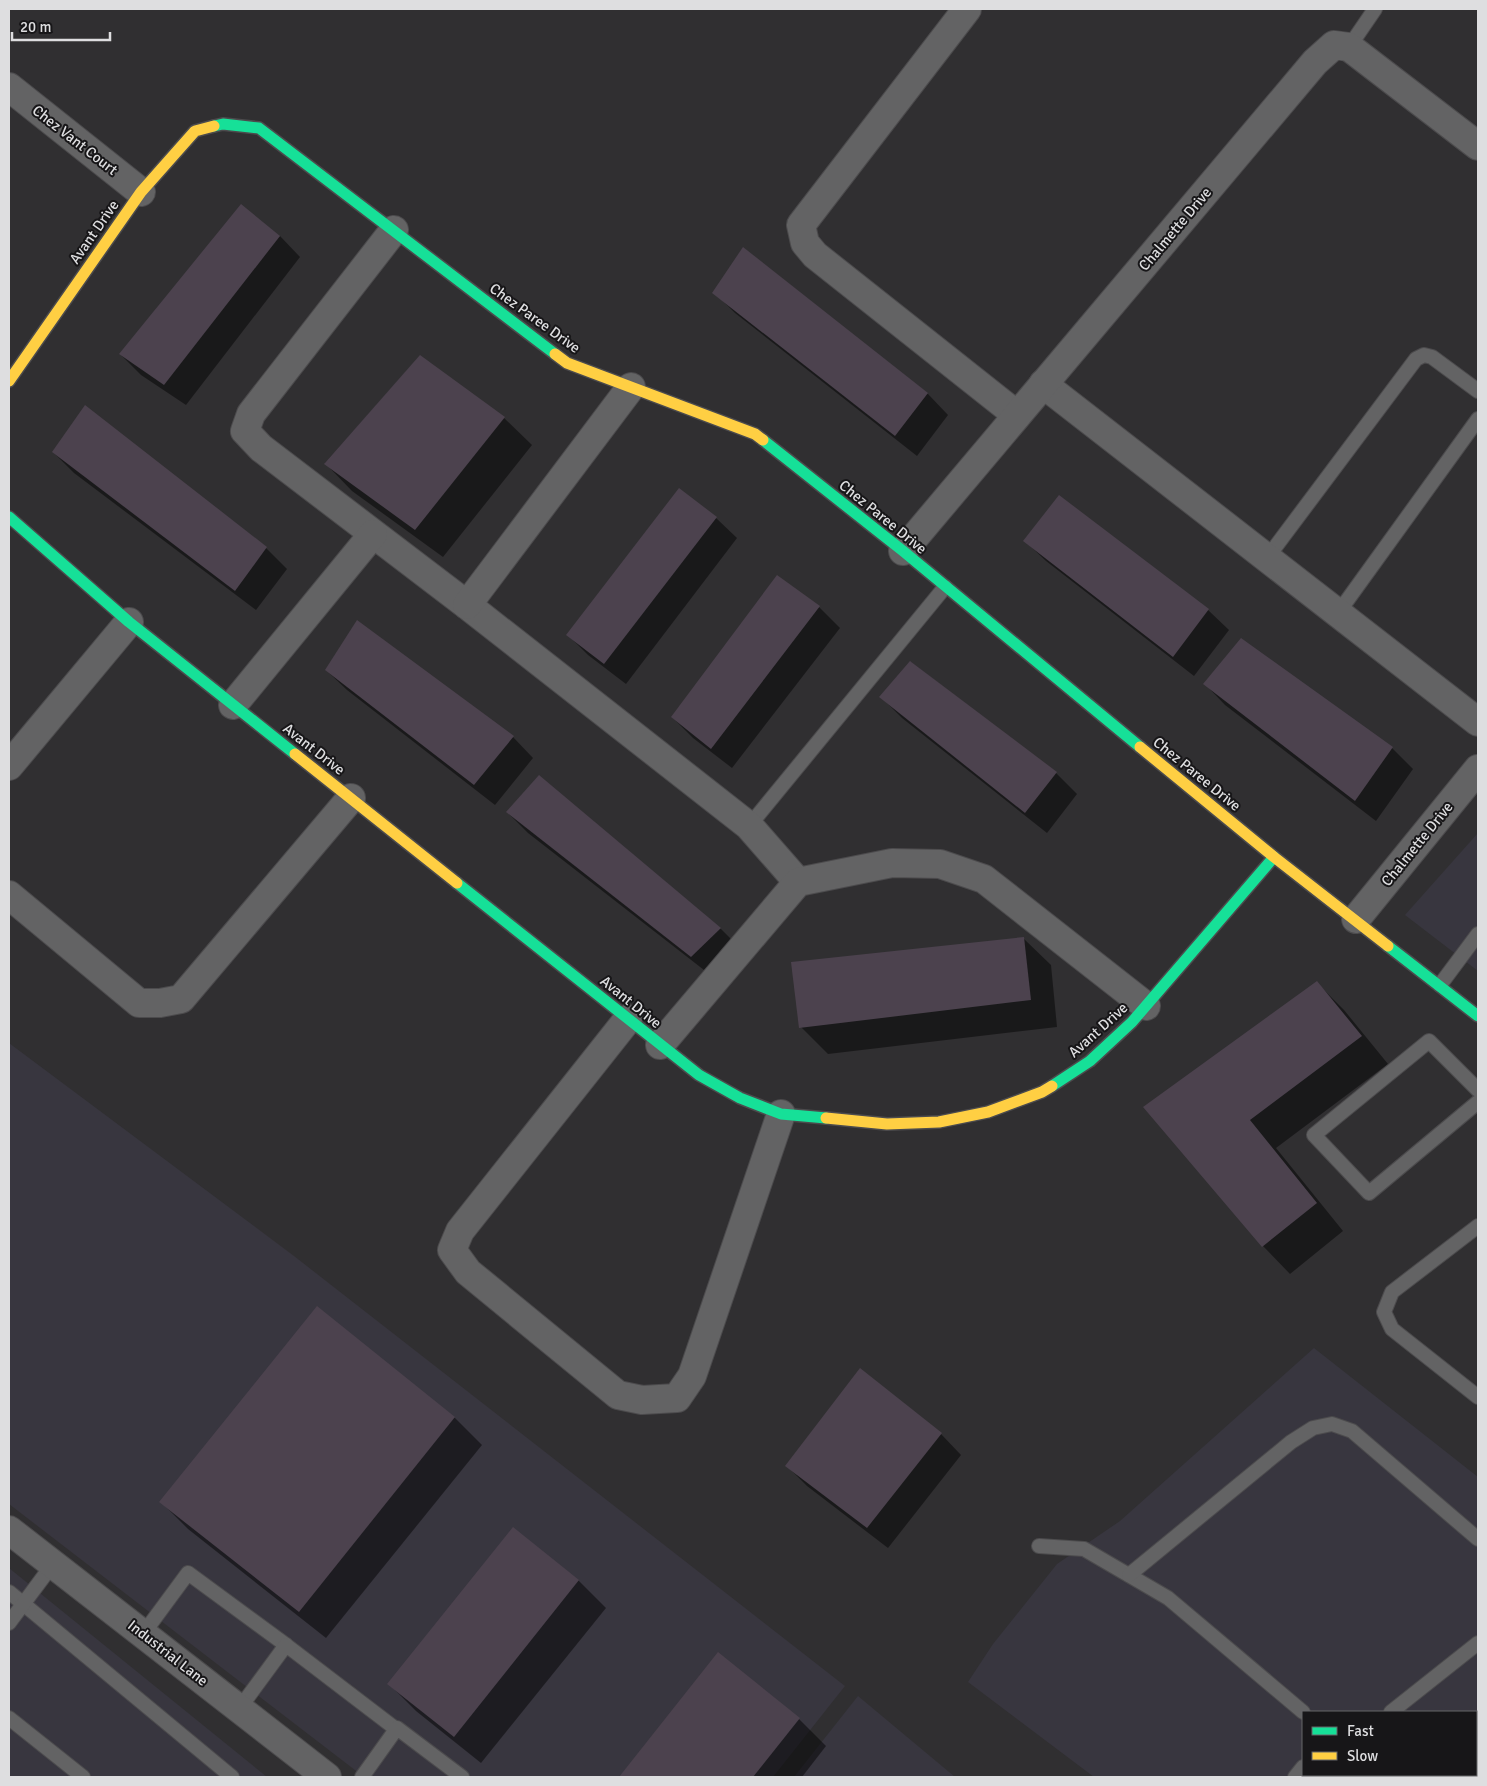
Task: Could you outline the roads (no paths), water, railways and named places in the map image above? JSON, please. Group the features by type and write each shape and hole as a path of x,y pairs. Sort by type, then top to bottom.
{"street":[{"path":"967,9 801,225 805,243 815,255 1018,415"},
{"name":"Chalmette Drive","path":"902,551 1315,62 1334,45 1349,47"},
{"path":"1349,47 1478,146"},
{"name":"Chez Vant Court","path":"9,88 141,192"},
{"name":"Avant Drive","path":"9,381 141,192 195,131 223,124"},
{"name":"Chez Paree Drive","path":"223,124 259,128 566,363 755,434 902,551 1274,857 1356,919 1478,1016"},
{"path":"394,230 251,414 245,431 261,448 467,605 749,826 798,882"},
{"path":"1043,384 1478,722"},
{"path":"467,605 631,387"},
{"name":"Avant Drive","path":"9,517 129,622 660,1045 699,1075 740,1098 781,1114 887,1124 939,1122 988,1112 1042,1092 1090,1061 1132,1022 1274,857"},
{"path":"233,705 373,534"},
{"path":"9,766 129,622"},
{"name":"Chalmette Drive","path":"1356,919 1478,769"},
{"path":"9,895 139,1003 160,1003 181,999 351,798"},
{"path":"660,1045 798,882 892,863 940,864 984,880 1146,1006"},
{"path":"628,1019 460,1231 452,1250 468,1272 618,1395 642,1400 678,1398 692,1376 781,1114"},
{"name":"Industrial Lane","path":"9,1530 327,1777"}],"lane":[{"path":"1349,47 1375,9"},
{"path":"1267,558 1416,359 1424,355 1432,357 1478,391"},
{"path":"1338,613 1478,419"},
{"path":"749,826 945,588"},
{"path":"1440,986 1478,934"},
{"path":"1478,1090 1429,1041 1314,1135 1369,1193 1478,1102"},
{"path":"1478,1226 1392,1292 1384,1312 1392,1329 1478,1396"},
{"path":"1129,1575 1291,1442 1313,1428 1332,1424 1352,1431 1478,1539"},
{"path":"1039,1546 1084,1549 1168,1598 1302,1711"},
{"path":"9,1623 53,1564"},
{"path":"143,1634 188,1573 462,1777"},
{"path":"9,1592 232,1777"},
{"path":"1392,1711 1478,1643"},
{"path":"239,1709 286,1646"},
{"path":"9,1718 82,1777"},
{"path":"362,1777 396,1729"}]}
